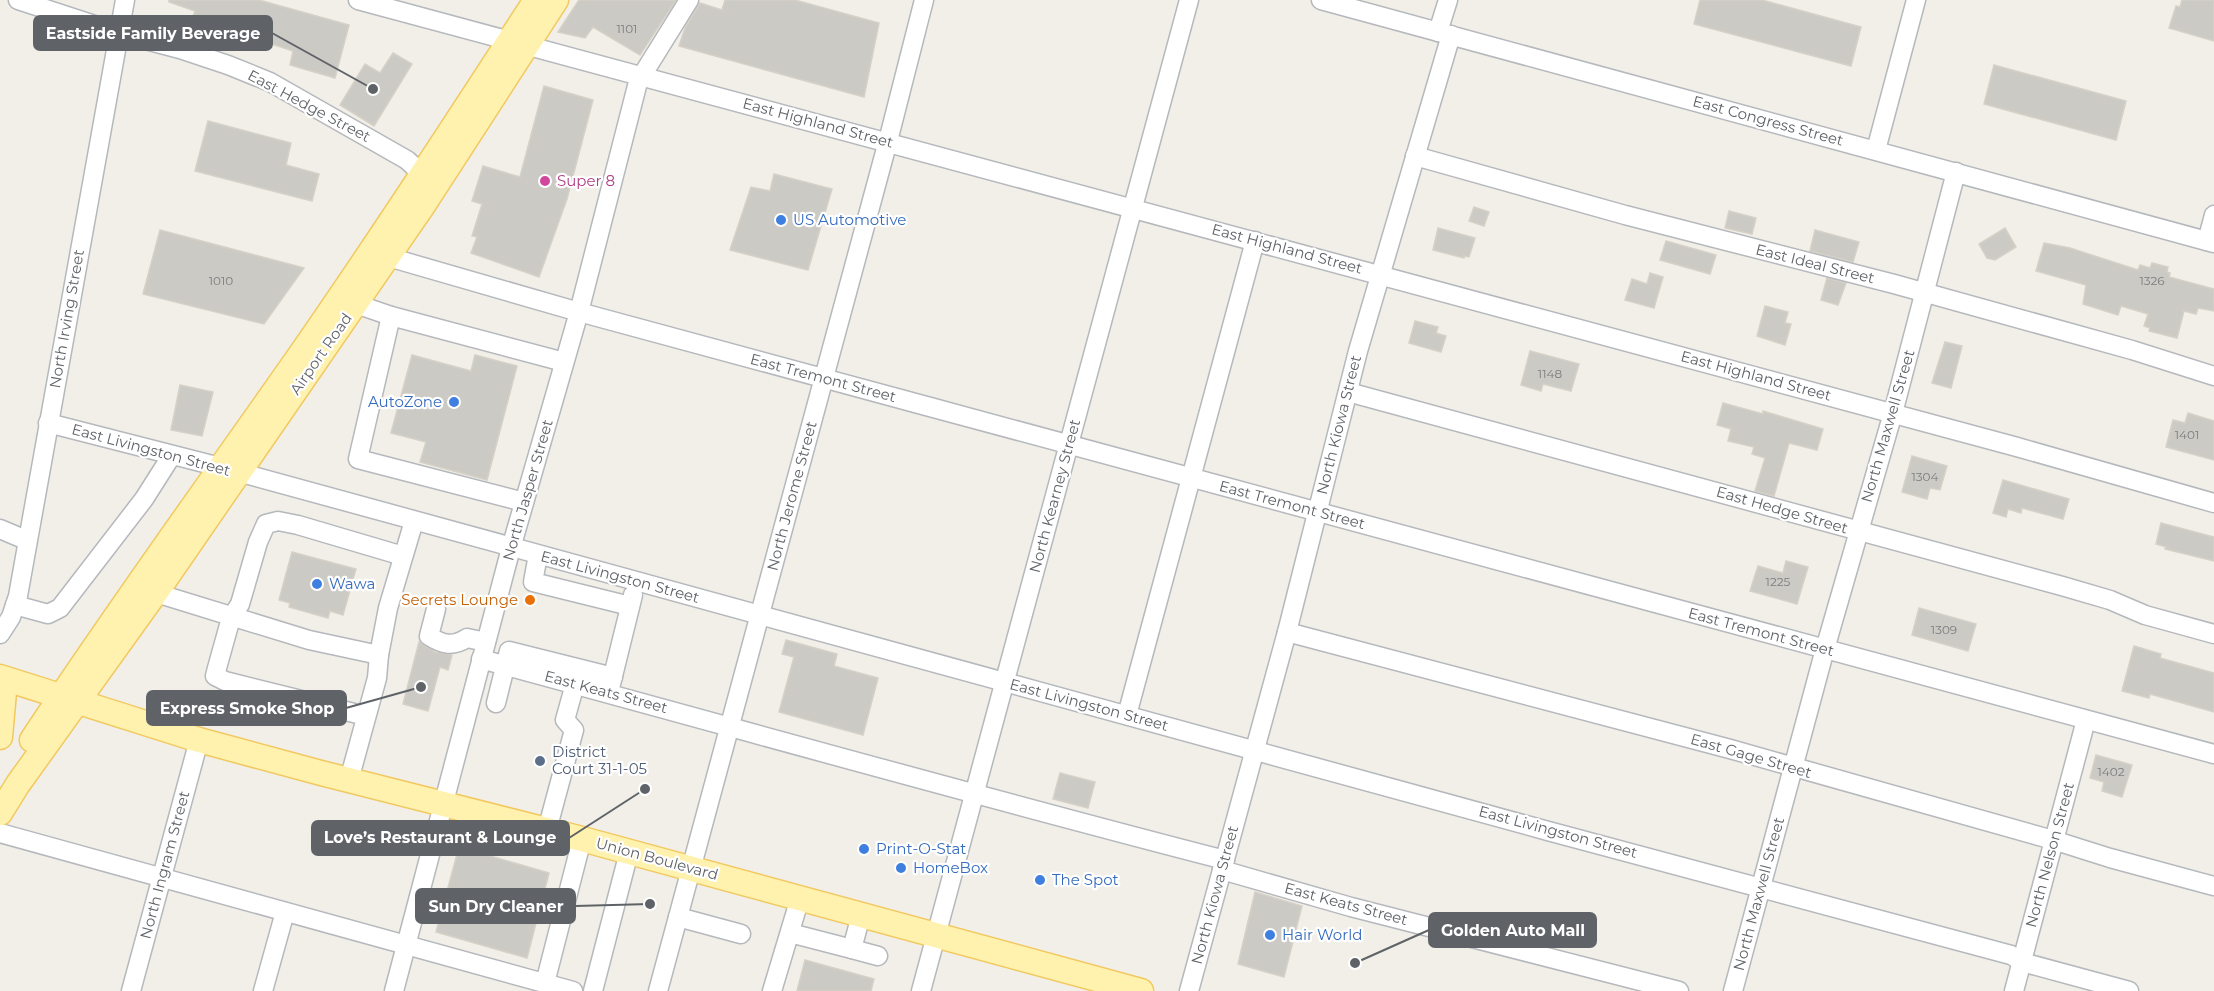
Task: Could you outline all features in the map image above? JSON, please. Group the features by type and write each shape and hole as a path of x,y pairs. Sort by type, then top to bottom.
{"main road":[{"name":"Airport Road","path":"69,700 379,254 519,42 536,0"},
{"name":"Airport Road","path":"69,700 156,593 230,470 356,304 379,254 423,175 519,42 556,0"},
{"name":"Union Boulevard","path":"0,677 199,740 691,868 1141,991"},
{"path":"0,682 4,692 0,737"},
{"path":"0,797 17,762 69,700"},
{"path":"0,813 69,700"}],"street":[{"path":"18,0 119,33"},
{"name":"North Irving Street","path":"0,634 11,617 15,605 125,0"},
{"name":"East Highland Street","path":"358,0 424,8 519,42 1893,413 2214,503"},
{"name":"North Jasper Street","path":"394,991 511,548 579,312 638,82 689,0"},
{"name":"North Jerome Street","path":"658,991 924,0"},
{"name":"North Kearney Street","path":"921,991 1189,0"},
{"name":"East Congress Street","path":"1321,0 2211,242"},
{"name":"North Kiowa Street","path":"1189,991 1287,632 1348,392 1415,156 1445,34 1448,0"},
{"path":"1876,150 1916,0"},
{"name":"East Hedge Street","path":"119,33 180,49 270,82 407,160 423,175"},
{"name":"East Ideal Street","path":"1415,156 1625,215 2132,350 2214,376"},
{"name":"North Maxwell Street","path":"1733,991 1825,649 1893,413 1956,172"},
{"path":"2211,242 2214,215"},
{"path":"1126,715 1255,241"},
{"name":"East Tremont Street","path":"379,254 579,312 2214,754"},
{"path":"356,304 392,316 564,362"},
{"path":"392,316 358,459 524,502"},
{"name":"East Hedge Street","path":"1348,392 2062,586 2110,600 2145,615 2214,634"},
{"name":"East Livingston Street","path":"48,423 230,470 1761,886 2011,955 2022,962 2129,991"},
{"path":"15,605 48,614 60,608 144,499 172,455"},
{"path":"366,716 225,681 215,676 231,618 240,604 258,542 266,524 279,521 298,525 403,556"},
{"path":"349,780 377,678 388,608 414,521"},
{"path":"0,529 26,540"},
{"path":"538,555 533,582 630,606"},
{"path":"496,702 509,651 611,685 636,582"},
{"path":"156,593 231,618 309,640 379,656"},
{"path":"436,609 429,636 440,644 456,645 467,638 484,650"},
{"name":"East Gage Street","path":"1287,632 1730,749 2214,886"},
{"name":"East Keats Street","path":"484,650 505,666 576,684 611,685 730,725 1224,865 1351,907 1678,991"},
{"path":"547,830 574,730 565,720 576,684"},
{"name":"North Nelson Street","path":"2014,991 2086,720"},
{"name":"North Ingram Street","path":"131,991 199,740"},
{"path":"0,833 407,945 533,984 573,991"},
{"path":"533,984 582,839"},
{"path":"592,991 629,852"},
{"path":"772,991 800,898"},
{"path":"263,991 285,912"},
{"path":"852,950 861,915"},
{"path":"678,917 741,934"},
{"path":"790,933 878,956"}],"building":[{"path":"169,0 259,0 349,25 335,78 290,65 293,51 229,30 228,35 193,17 195,11 169,2"},
{"path":"579,0 676,0 640,55 593,27 585,38 558,32"},
{"path":"725,0 795,0 879,23 864,97 679,46 685,28 700,3 722,10"},
{"path":"1700,0 1762,0 1861,27 1851,66 1694,24"},
{"path":"2182,0 2214,0 2214,41 2169,28 2176,6 2180,7"},
{"path":"393,53 412,64 374,126 340,105 365,64 380,73"},
{"path":"1994,65 2126,101 2116,140 1984,104"},
{"name":"Super 8","path":"544,86 593,100 567,199 539,277 471,253 477,237 472,236 482,204 472,201 483,166 520,177"},
{"path":"208,121 291,143 286,165 319,174 312,201 195,171"},
{"name":"US Automotive","path":"774,174 832,189 808,270 730,250 751,187 770,191"},
{"path":"1474,207 1489,212 1484,226 1469,221"},
{"path":"1729,211 1756,218 1752,234 1725,228"},
{"path":"1438,228 1475,238 1469,257 1464,256 1464,258 1433,250"},
{"path":"2005,228 2016,247 1995,260 1987,258 1979,244"},
{"path":"160,230 304,268 264,324 143,294"},
{"path":"1815,230 1859,242 1853,262 1810,251"},
{"path":"1666,241 1716,255 1710,274 1660,260"},
{"path":"2044,243 2070,248 2138,270 2140,265 2150,268 2152,263 2168,267 2169,277 2214,289 2214,311 2198,308 2196,314 2184,311 2177,338 2149,331 2150,328 2144,326 2148,314 2121,306 2118,315 2083,304 2086,285 2036,271"},
{"path":"1650,273 1663,277 1654,308 1625,300 1632,279 1647,284"},
{"path":"1827,278 1846,283 1838,305 1821,300"},
{"path":"1765,306 1788,312 1785,323 1791,324 1785,345 1757,336"},
{"path":"1415,321 1438,327 1436,333 1446,336 1441,352 1409,343"},
{"path":"1945,342 1962,346 1951,388 1932,383"},
{"path":"1530,351 1579,364 1571,391 1543,384 1541,391 1521,385"},
{"name":"AutoZone","path":"412,355 471,371 475,355 517,366 487,480 420,462 426,442 391,433"},
{"path":"180,385 213,392 202,436 171,430"},
{"path":"1723,403 1763,414 1763,411 1823,429 1817,450 1789,443 1774,496 1755,491 1765,458 1752,454 1754,447 1728,441 1731,429 1717,425"},
{"path":"2188,413 2214,421 2214,460 2166,447 2173,420 2185,423"},
{"path":"1912,456 1947,466 1940,490 1930,488 1927,499 1902,492"},
{"path":"2003,480 2069,499 2063,519 2022,508 2021,513 2008,509 2006,517 1993,513"},
{"path":"2161,523 2214,537 2214,561 2165,549 2166,547 2156,544"},
{"name":"Wawa","path":"292,552 356,569 343,615 330,611 328,618 289,607 290,603 279,600"},
{"path":"1786,561 1808,567 1797,604 1750,591 1758,566 1783,573"},
{"path":"1919,608 1976,624 1968,651 1912,635"},
{"path":"786,640 837,654 834,666 878,678 863,735 779,712 794,657 782,654"},
{"path":"419,642 435,652 452,655 448,670 440,667 428,711 403,704"},
{"path":"2134,646 2161,654 2160,658 2214,673 2214,712 2150,694 2149,698 2122,691"},
{"path":"2096,755 2132,765 2122,797 2102,791 2104,782 2090,778"},
{"path":"1060,773 1095,782 1088,808 1053,799"},
{"path":"459,847 549,873 527,958 436,932"},
{"name":"Hair World","path":"1255,892 1302,906 1284,977 1238,964"},
{"path":"805,960 874,979 871,991 797,991"}],"place":[{"name":"Eastside Family Beverage","path":"373,89"},
{"name":"Super 8","path":"545,181"},
{"name":"US Automotive","path":"781,220"},
{"name":"AutoZone","path":"454,402"},
{"name":"Wawa","path":"317,584"},
{"name":"Secrets Lounge","path":"530,600"},
{"name":"Express Smoke Shop","path":"421,687"},
{"name":"District Court 31-1-05","path":"540,761"},
{"name":"Love’s Restaurant & Lounge","path":"645,789"},
{"name":"Print-O-Stat","path":"864,849"},
{"name":"HomeBox","path":"901,868"},
{"name":"The Spot","path":"1040,880"},
{"name":"Sun Dry Cleaner","path":"650,904"},
{"name":"Hair World","path":"1270,935"},
{"name":"Golden Auto Mall","path":"1355,963"}]}
